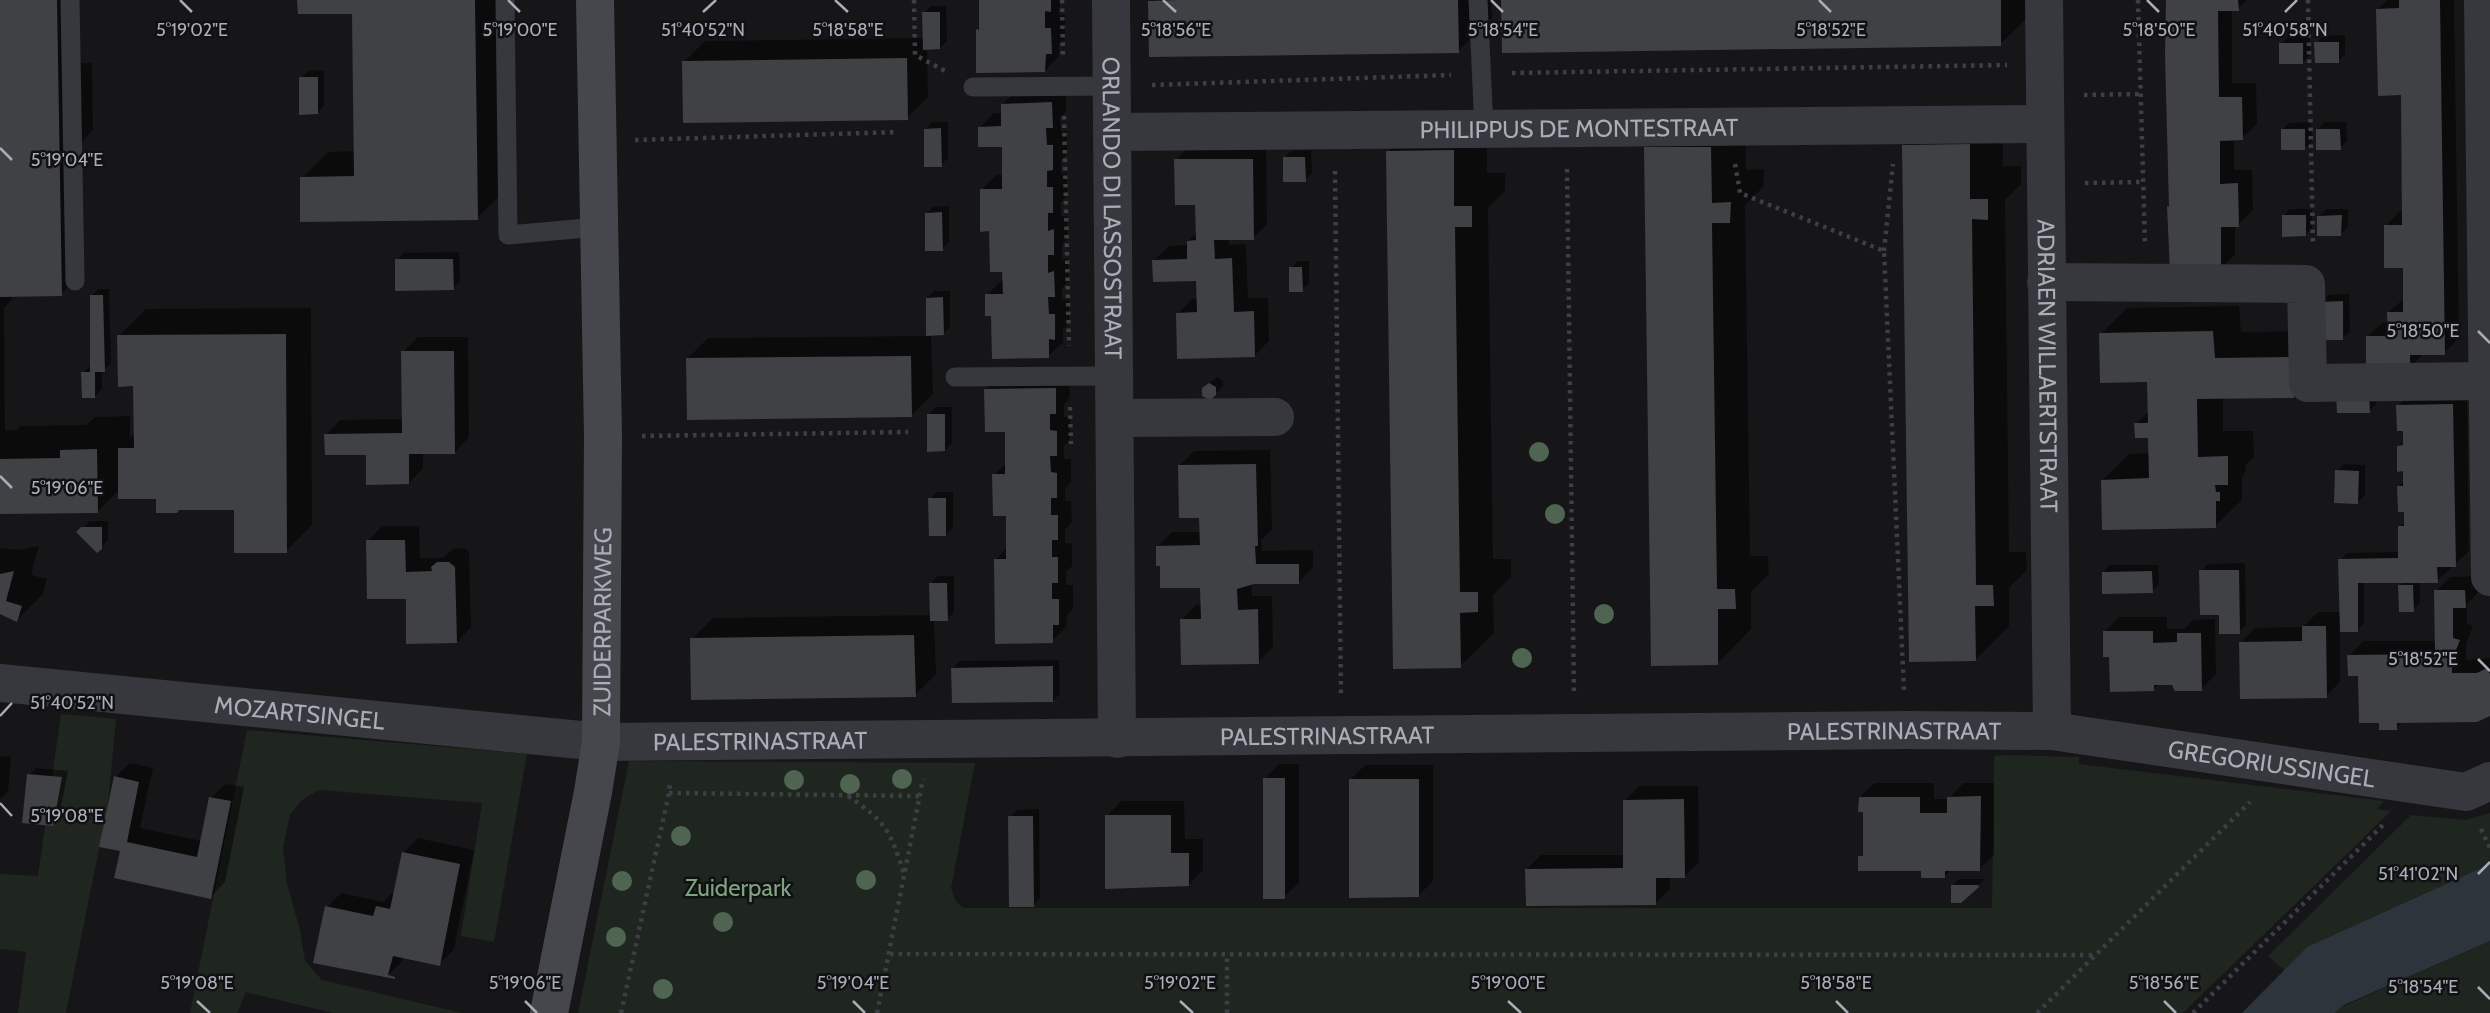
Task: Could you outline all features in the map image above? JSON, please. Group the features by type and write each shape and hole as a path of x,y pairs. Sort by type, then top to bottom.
{"street":[{"name":"ZUIDERPARKWEG","path":"549,1013 601,742 603,436 595,0"},
{"name":"ORLANDO DI LASSOSTRAAT","path":"1111,0 1117,738"},
{"name":"ADRIAEN WILLAERTSTRAAT","path":"2044,0 2052,731"},
{"path":"2483,0 2490,577"},
{"name":"PHILIPPUS DE MONTESTRAAT","path":"1112,132 1896,125 2045,95"},
{"path":"2046,282 2306,284 2308,383 2488,381"},
{"path":"1115,418 1275,417"},
{"name":"MOZARTSINGEL","path":"0,683 601,742"},
{"name":"PALESTRINASTRAAT","path":"601,742 1905,730 2052,731"},
{"name":"GREGORIUSSINGEL","path":"2052,731 2466,792 2490,781"}],"lane":[{"path":"70,0 75,281"},
{"path":"505,0 508,234 598,228"},
{"path":"1478,0 1484,128"},
{"path":"973,87 1112,86"},
{"path":"955,377 1115,376"}],"path":[{"path":"915,0 915,55 973,87"},
{"path":"2138,0 2146,283"},
{"path":"2306,284 2313,266 2308,0"},
{"path":"1112,86 1482,74 2045,95 2140,94"},
{"path":"1896,125 1884,251 1905,730"},
{"path":"1567,127 1574,735"},
{"path":"1729,127 1740,193 1884,251"},
{"path":"1335,130 1342,737"},
{"path":"596,141 898,132"},
{"path":"2045,184 2143,182"},
{"path":"603,436 908,432"},
{"path":"877,1013 931,740"},
{"path":"621,1013 669,793 672,741"},
{"path":"2037,1013 2286,766"},
{"path":"2193,1013 2423,786"},
{"path":"669,793 920,796"},
{"path":"847,795 875,814 893,839 905,876"},
{"path":"2482,831 2490,848"},
{"path":"890,954 2096,955"},
{"path":"1227,954 1227,1013"}],"green space":[{"path":"61,714 116,719 108,804 66,1013 18,1013 26,952 0,949 0,874 38,876"},
{"path":"247,730 527,754 494,942 461,936 482,803 319,790 302,800 290,815 283,848 287,884 300,930 305,961 322,980 462,1013 333,1013 246,992 237,1013 190,1013"},
{"name":"Zuiderpark","path":"1994,756 2079,757 2079,764 2384,801 2377,809 2391,811 2183,1013 578,1013 629,761 975,763 951,888 955,900 963,908 1992,908"},
{"path":"2490,813 2490,864 2307,947 2285,971 2268,956 2411,815 2465,820"},
{"path":"2490,941 2490,1013 2335,1013 2344,1006"}],"shaded area":[{"path":"2490,864 2490,941 2344,1005 2335,1013 2242,1013 2307,947"}],"building":[{"path":"0,0 57,0 62,296 0,297"},
{"path":"297,0 475,0 478,220 300,222 300,177 354,176 352,14 298,14"},
{"path":"979,0 1051,0 1051,12 1045,11 1045,28 1051,28 1052,54 1046,54 1045,72 976,73"},
{"path":"1458,0 1459,53 1149,57 1148,1"},
{"path":"1501,0 2001,0 2001,46 1502,53"},
{"path":"2166,0 2238,0 2239,11 2218,11 2219,97 2242,97 2243,140 2220,141 2220,184 2238,183 2239,227 2221,227 2221,271 2170,272"},
{"path":"2399,0 2440,0 2445,355 2410,355 2410,369 2366,370 2366,336 2388,336 2387,312 2403,312 2403,268 2384,268 2384,225 2402,225 2401,95 2378,96 2376,9 2399,8"},
{"path":"922,12 940,12 940,49 923,50"},
{"path":"2314,42 2339,42 2339,63 2315,63"},
{"path":"2279,43 2303,43 2303,64 2279,64"},
{"path":"907,58 908,120 683,123 682,61"},
{"path":"299,77 318,77 318,114 299,115"},
{"path":"1052,102 1053,128 1046,128 1047,145 1053,145 1053,170 1047,171 1047,187 1053,187 1053,213 1048,213 1048,231 1054,229 1054,255 1048,255 1048,273 1054,271 1055,297 1048,297 1049,314 1055,314 1055,340 1049,339 1049,358 992,359 991,316 985,316 985,294 1003,294 1002,272 990,272 989,231 980,232 980,189 1002,189 1002,147 978,147 978,127 1001,126 1001,104"},
{"path":"941,128 942,167 924,167 924,129"},
{"path":"2281,129 2305,129 2305,150 2281,150"},
{"path":"2316,129 2340,129 2341,150 2316,150"},
{"path":"1970,144 1970,199 1988,199 1988,220 1972,219 1976,585 1993,585 1994,606 1975,606 1976,661 1909,662 1902,145"},
{"path":"1644,147 1711,147 1712,203 1731,202 1730,223 1712,223 1717,589 1735,589 1736,609 1718,609 1718,665 1651,666"},
{"path":"1454,150 1454,206 1472,206 1472,227 1455,227 1460,592 1478,592 1478,612 1460,613 1461,668 1393,669 1386,151"},
{"path":"1283,157 1305,157 1306,182 1283,182"},
{"path":"1174,159 1253,159 1254,240 1214,240 1215,259 1232,258 1234,312 1254,311 1255,357 1177,359 1176,313 1197,312 1196,281 1153,282 1152,260 1187,259 1187,241 1196,240 1195,205 1175,205"},
{"path":"942,212 943,251 925,251 925,213"},
{"path":"2282,215 2306,215 2306,236 2282,237"},
{"path":"2342,215 2341,236 2317,236 2317,216"},
{"path":"395,259 453,259 454,290 395,291"},
{"path":"1289,267 1302,267 1303,292 1289,292"},
{"path":"90,295 103,295 105,372 95,372 95,398 82,398 81,372 90,372"},
{"path":"943,297 944,335 926,336 926,298"},
{"path":"2343,301 2343,340 2318,340 2319,302"},
{"path":"2213,331 2215,358 2294,357 2294,398 2197,399 2198,457 2228,456 2228,485 2215,485 2216,492 2220,492 2220,501 2216,501 2216,528 2102,530 2101,480 2149,478 2148,438 2135,438 2134,423 2148,423 2147,382 2100,383 2099,333"},
{"path":"286,334 287,553 234,553 234,510 179,510 177,513 156,513 156,499 118,499 118,448 134,448 133,386 118,387 117,335"},
{"path":"401,351 454,351 455,454 409,454 409,484 366,485 366,455 325,455 324,434 402,433"},
{"path":"911,356 912,417 687,420 686,358"},
{"path":"1209,383 1216,387 1216,395 1210,400 1202,396 1202,388"},
{"path":"1056,388 1056,414 1050,414 1050,430 1057,431 1057,456 1050,456 1051,472 1057,473 1057,498 1051,498 1051,515 1058,515 1058,540 1052,540 1052,557 1058,557 1058,583 1052,583 1052,599 1059,599 1059,625 1053,625 1053,643 995,644 994,559 1006,559 1006,516 993,516 992,474 1005,474 1005,432 985,432 984,389"},
{"path":"2336,392 2369,392 2370,413 2337,413"},
{"path":"2453,404 2456,567 2437,567 2438,583 2358,583 2358,632 2340,632 2338,559 2398,558 2398,526 2404,526 2404,512 2398,512 2397,486 2403,486 2403,471 2397,472 2397,446 2403,445 2403,431 2397,431 2396,405"},
{"path":"927,414 945,414 945,451 927,452"},
{"path":"97,449 98,513 0,514 0,459 60,458 60,450"},
{"path":"1256,464 1256,564 1299,564 1299,584 1254,584 1237,589 1238,610 1258,609 1259,664 1181,665 1180,619 1201,619 1200,588 1160,588 1160,566 1156,566 1156,546 1200,545 1199,518 1179,518 1178,465"},
{"path":"2335,470 2359,471 2358,504 2334,503"},
{"path":"928,498 946,498 946,536 929,536"},
{"path":"81,527 102,527 102,549 97,553 76,532"},
{"path":"366,540 405,540 406,572 432,571 431,567 437,562 449,562 455,567 457,643 406,644 406,599 367,599"},
{"path":"2199,570 2239,570 2240,634 2219,634 2219,615 2200,615"},
{"path":"14,571 6,601 22,606 17,622 0,614 0,574"},
{"path":"2152,571 2153,593 2102,594 2102,572"},
{"path":"929,583 947,583 948,621 930,621"},
{"path":"2398,585 2413,585 2414,612 2399,612"},
{"path":"2434,590 2465,590 2466,608 2453,608 2453,638 2460,640 2452,660 2452,673 2477,673 2487,668 2490,674 2490,716 2477,722 2397,723 2397,730 2379,730 2379,723 2359,723 2358,676 2348,676 2347,655 2435,654"},
{"path":"2302,626 2326,626 2327,698 2240,699 2239,642 2302,641"},
{"path":"2103,631 2153,631 2153,643 2177,642 2177,633 2201,633 2202,691 2175,691 2172,685 2154,685 2154,691 2110,692 2109,657 2103,657"},
{"path":"914,635 916,697 691,700 690,638"},
{"path":"1053,666 1053,702 952,703 951,668"},
{"path":"27,774 62,777 53,826 22,823"},
{"path":"114,776 139,782 127,842 197,857 209,797 231,801 211,899 114,878 120,851 99,847"},
{"path":"1263,778 1285,778 1285,899 1263,899"},
{"path":"1349,779 1419,779 1419,897 1349,898"},
{"path":"1981,796 1980,871 1945,871 1945,878 1921,878 1921,871 1858,871 1858,856 1863,856 1863,812 1858,812 1859,797 1920,797 1920,813 1947,813 1947,797"},
{"path":"1684,799 1685,878 1656,878 1656,905 1526,906 1525,869 1623,868 1623,800"},
{"path":"1105,815 1171,815 1171,853 1189,853 1189,886 1105,889"},
{"path":"1008,816 1033,816 1034,907 1009,907"},
{"path":"402,852 460,864 440,966 393,956 388,975 395,979 313,963 325,906 373,916 376,906 390,909"},
{"path":"1951,885 1979,887 1961,903 1951,903"}]}
